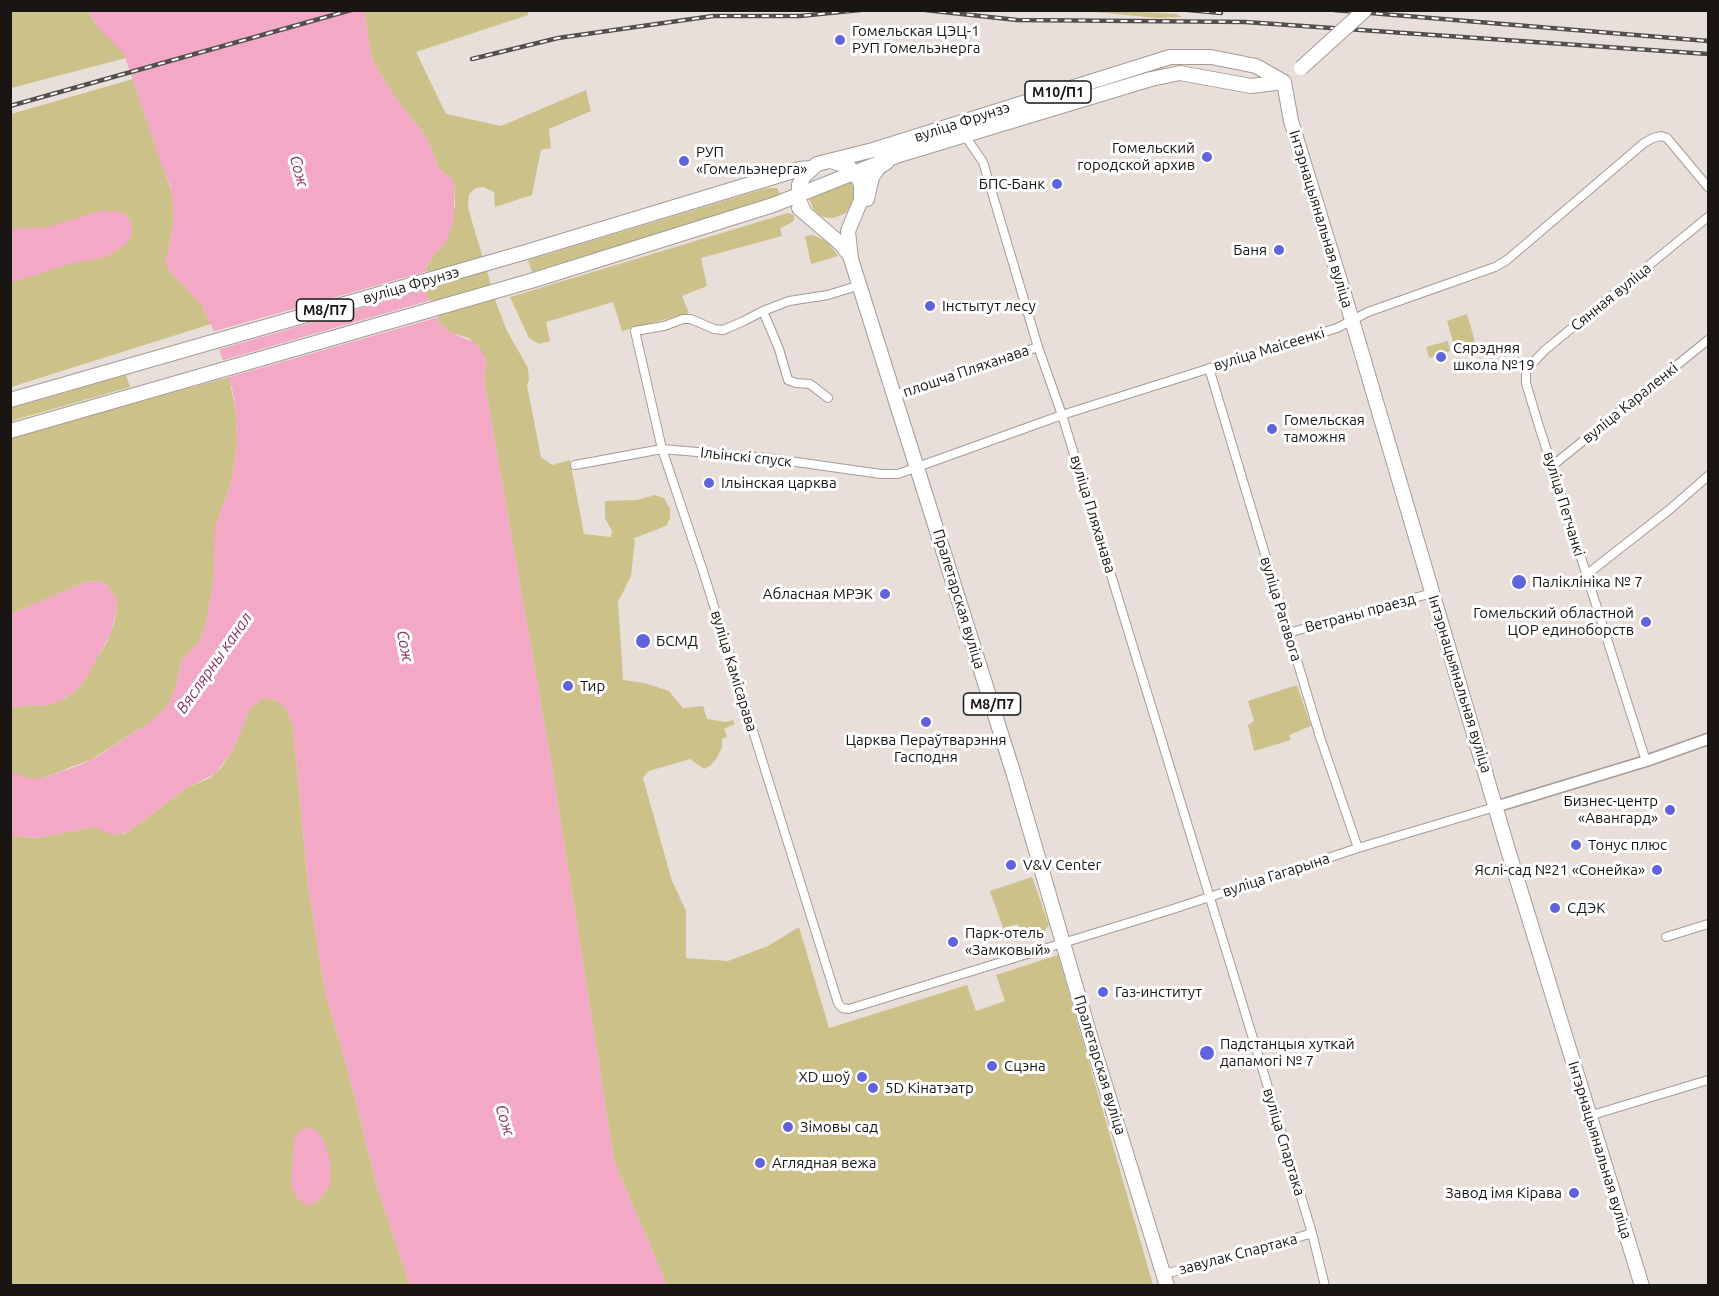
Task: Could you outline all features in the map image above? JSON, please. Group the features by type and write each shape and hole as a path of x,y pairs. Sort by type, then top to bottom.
{"main road":[{"path":"1284,82 1365,10"},
{"name":"вуліца Фрунзэ","path":"10,400 526,252 800,169 810,168 816,164 873,150 1170,57 1210,57 1256,66 1284,82"},
{"name":"вуліца Фрунзэ","path":"10,431 534,280 773,204 899,155 1171,74 1192,74 1251,86 1284,82"},
{"name":"Інтэрнацыянальная вуліца","path":"1284,82 1291,121 1495,807 1642,1286"},
{"name":"вуліца Фрунзэ","path":"850,253 854,228 866,207 872,177 878,168 899,155"},
{"path":"831,161 844,164 854,172"},
{"path":"804,212 798,195 804,176 810,168"},
{"name":"М8/П7","path":"854,172 862,192 857,210"},
{"name":"М8/П7","path":"773,204 790,204 815,221"},
{"path":"815,221 834,225 851,218 857,210"},
{"name":"Пралетарская вуліца","path":"857,210 848,231 850,253 1014,775 1093,1046 1165,1280"},
{"name":"Пралетарская вуліца","path":"815,221 850,253"}],"street":[{"name":"вуліца Пляханава","path":"965,136 983,162 1038,347 1062,415 1210,897"},
{"name":"вуліца Маісеенкі","path":"916,467 1062,415 1337,328 1368,312 1483,272 1507,260 1644,143 1653,138 1661,136 1667,138 1708,187"},
{"name":"Сянная вуліца","path":"1526,383 1526,370 1530,363 1708,217"},
{"path":"828,398 810,384 788,380 779,349 762,311 789,301 828,295 860,285"},
{"name":"вуліца Камісарава","path":"762,311 723,330 714,329 692,319 683,319 664,326 635,331 662,449 703,571 838,1003 843,1008"},
{"name":"вуліца Караленкі","path":"1552,466 1708,340"},
{"name":"плошча Пляханава","path":"895,395 1038,347"},
{"name":"вуліца Рагавога","path":"1209,368 1320,737 1358,848"},
{"name":"вуліца Петчанкі","path":"1526,383 1646,761"},
{"name":"Ільінскі спуск","path":"575,465 662,449 768,458 885,474 898,474 916,467"},
{"path":"1586,575 1669,510 1708,476"},
{"name":"Ветраны праезд","path":"1288,633 1432,593"},
{"name":"вуліца Гагарына","path":"843,1008 849,1009 1210,897 1358,848 1646,761 1708,739"},
{"name":"вуліца Спартака","path":"1210,897 1312,1233 1325,1286"},
{"path":"1666,937 1708,924"},
{"path":"1589,1116 1708,1080"},
{"name":"завулак Спартака","path":"1165,1280 1312,1233"}],"shaded area":[{"path":"372,10 528,11 528,15 416,52 446,114 501,126 586,90 591,111 549,129 551,148 541,150 532,195 495,207 494,192 483,187 476,188 469,194 468,208 496,302 507,331 528,368 527,386 541,457 552,465 570,460 584,534 611,537 612,531 605,518 605,501 637,500 655,495 664,498 670,509 670,519 666,526 632,539 635,540 631,576 618,602 623,680 644,683 669,691 683,708 703,706 707,719 726,722 733,720 735,724 724,729 727,737 722,739 722,747 710,766 704,769 690,759 649,771 643,778 672,881 686,911 686,958 728,961 768,946 799,927 829,1028 967,985 976,1011 1005,1001 996,975 1058,955 1153,1285 667,1285 614,1161 553,773 485,386 484,373 487,367 484,357 469,338 451,333 439,323 426,293 425,270 434,254 446,243 455,205 454,185 452,179 440,170 426,137 392,93 373,61 365,12"},
{"path":"10,11 88,11 95,23 122,50 126,58 11,88"},
{"path":"1083,11 1176,14 1182,17 1158,18"},
{"path":"1156,68 1163,68 874,157 854,167 846,162"},
{"path":"133,79 173,196 174,219 166,263 170,272 202,305 211,324 11,387 11,114"},
{"path":"849,178 855,192 855,199 846,213 829,218 821,216 814,210 808,196"},
{"path":"767,188 777,188 780,193 775,198 532,272 528,260"},
{"path":"788,213 794,215 794,220 780,228 782,236 701,258 707,286 682,296 689,313 622,331 613,302 546,322 550,341 539,344 529,338 510,297"},
{"path":"813,235 828,242 838,256 811,264 805,236"},
{"path":"1467,314 1476,345 1456,351 1447,321"},
{"path":"1448,341 1450,351 1429,358 1426,347"},
{"path":"126,375 130,387 11,421 11,408"},
{"path":"229,377 236,413 237,445 231,483 215,528 215,567 211,598 201,639 182,660 174,692 168,705 152,721 92,759 43,778 26,778 14,774 11,771 11,708 28,705 45,706 66,698 79,687 107,642 117,607 116,599 108,586 102,582 88,581 11,614 11,437"},
{"path":"1297,685 1311,726 1289,735 1291,740 1254,751 1248,725 1254,721 1248,701"},
{"path":"263,698 271,698 282,704 293,726 308,885 325,992 348,1071 376,1183 410,1285 11,1285 10,836 37,838 94,827 123,834 128,832 188,787 210,778 220,769 232,752 250,709"},
{"path":"1032,877 1049,925 1040,936 1024,941 1018,924 1003,928 990,891"}],"water":[{"path":"88,11 365,11 373,61 392,93 426,137 440,170 452,179 454,220 446,243 434,254 425,270 426,293 439,323 451,333 476,343 482,351 487,367 484,373 485,386 553,773 614,1161 667,1285 410,1285 376,1183 348,1071 325,992 308,885 293,726 286,709 276,700 263,698 250,709 232,752 215,774 188,787 128,832 112,835 94,827 37,838 11,836 10,771 26,778 43,778 80,765 152,721 168,705 174,692 182,660 201,639 206,623 213,583 215,528 231,483 237,445 236,413 232,388 211,324 202,305 170,272 166,263 174,219 171,188 124,54 100,30"},
{"path":"103,210 123,213 129,218 132,233 125,245 106,257 69,264 11,283 11,229 48,227"},
{"path":"88,581 102,582 108,586 116,599 117,607 111,633 85,680 73,693 58,702 45,706 28,705 11,708 11,614"},
{"path":"303,1128 314,1129 323,1139 330,1159 331,1180 318,1201 305,1205 297,1199 291,1183 294,1141"}],"pier":[{"path":"428,271 428,289 217,350 211,332"},
{"path":"431,300 439,317 226,378 220,361"}],"railway":[{"path":"10,106 351,10"},
{"path":"472,59 558,38 713,16 800,16 860,10"},
{"path":"925,10 1017,20 1245,22 1708,54"},
{"path":"1188,10 1221,13"},
{"path":"1334,10 1708,41"}],"place":[{"name":"Гомельская ЦЭЦ-1 РУП Гомельэнерга","path":"840,40"},
{"name":"Гомельский городской архив","path":"1207,157"},
{"name":"РУП «Гомельэнерга»","path":"684,161"},
{"name":"БПС-Банк","path":"1057,184"},
{"name":"Баня","path":"1279,250"},
{"name":"Інстытут лесу","path":"930,306"},
{"name":"Сярэдняя школа №19","path":"1441,357"},
{"name":"Гомельская таможня","path":"1272,429"},
{"name":"Ільінская царква","path":"709,483"},
{"name":"Паліклініка № 7","path":"1519,582"},
{"name":"Абласная МРЭК","path":"885,594"},
{"name":"Гомельский областной ЦОР единоборств","path":"1646,622"},
{"name":"БСМД","path":"643,641"},
{"name":"Тир","path":"568,686"},
{"name":"Царква Пераўтварэння Гасподня","path":"926,722"},
{"name":"Бизнес-центр «Авангард»","path":"1670,810"},
{"name":"Тонус плюс","path":"1576,845"},
{"name":"V&V Center","path":"1011,865"},
{"name":"Яслі-сад №21 «Сонейка»","path":"1657,870"},
{"name":"СДЭК","path":"1555,908"},
{"name":"Парк-отель «Замковый»","path":"953,942"},
{"name":"Газ-институт","path":"1103,992"},
{"name":"Падстанцыя хуткай дапамогі № 7","path":"1207,1053"},
{"name":"Сцэна","path":"992,1066"},
{"name":"XD шоў","path":"862,1077"},
{"name":"5D Кінатэатр","path":"873,1088"},
{"name":"Зімовы сад","path":"788,1127"},
{"name":"Аглядная вежа","path":"760,1163"},
{"name":"Завод імя Кірава","path":"1574,1193"}],"water label":[{"name":"Сож","path":"299,171"},
{"name":"Сож","path":"405,646"},
{"name":"Вяслярны канал","path":"214,663"},
{"name":"Сож","path":"505,1120"}]}
